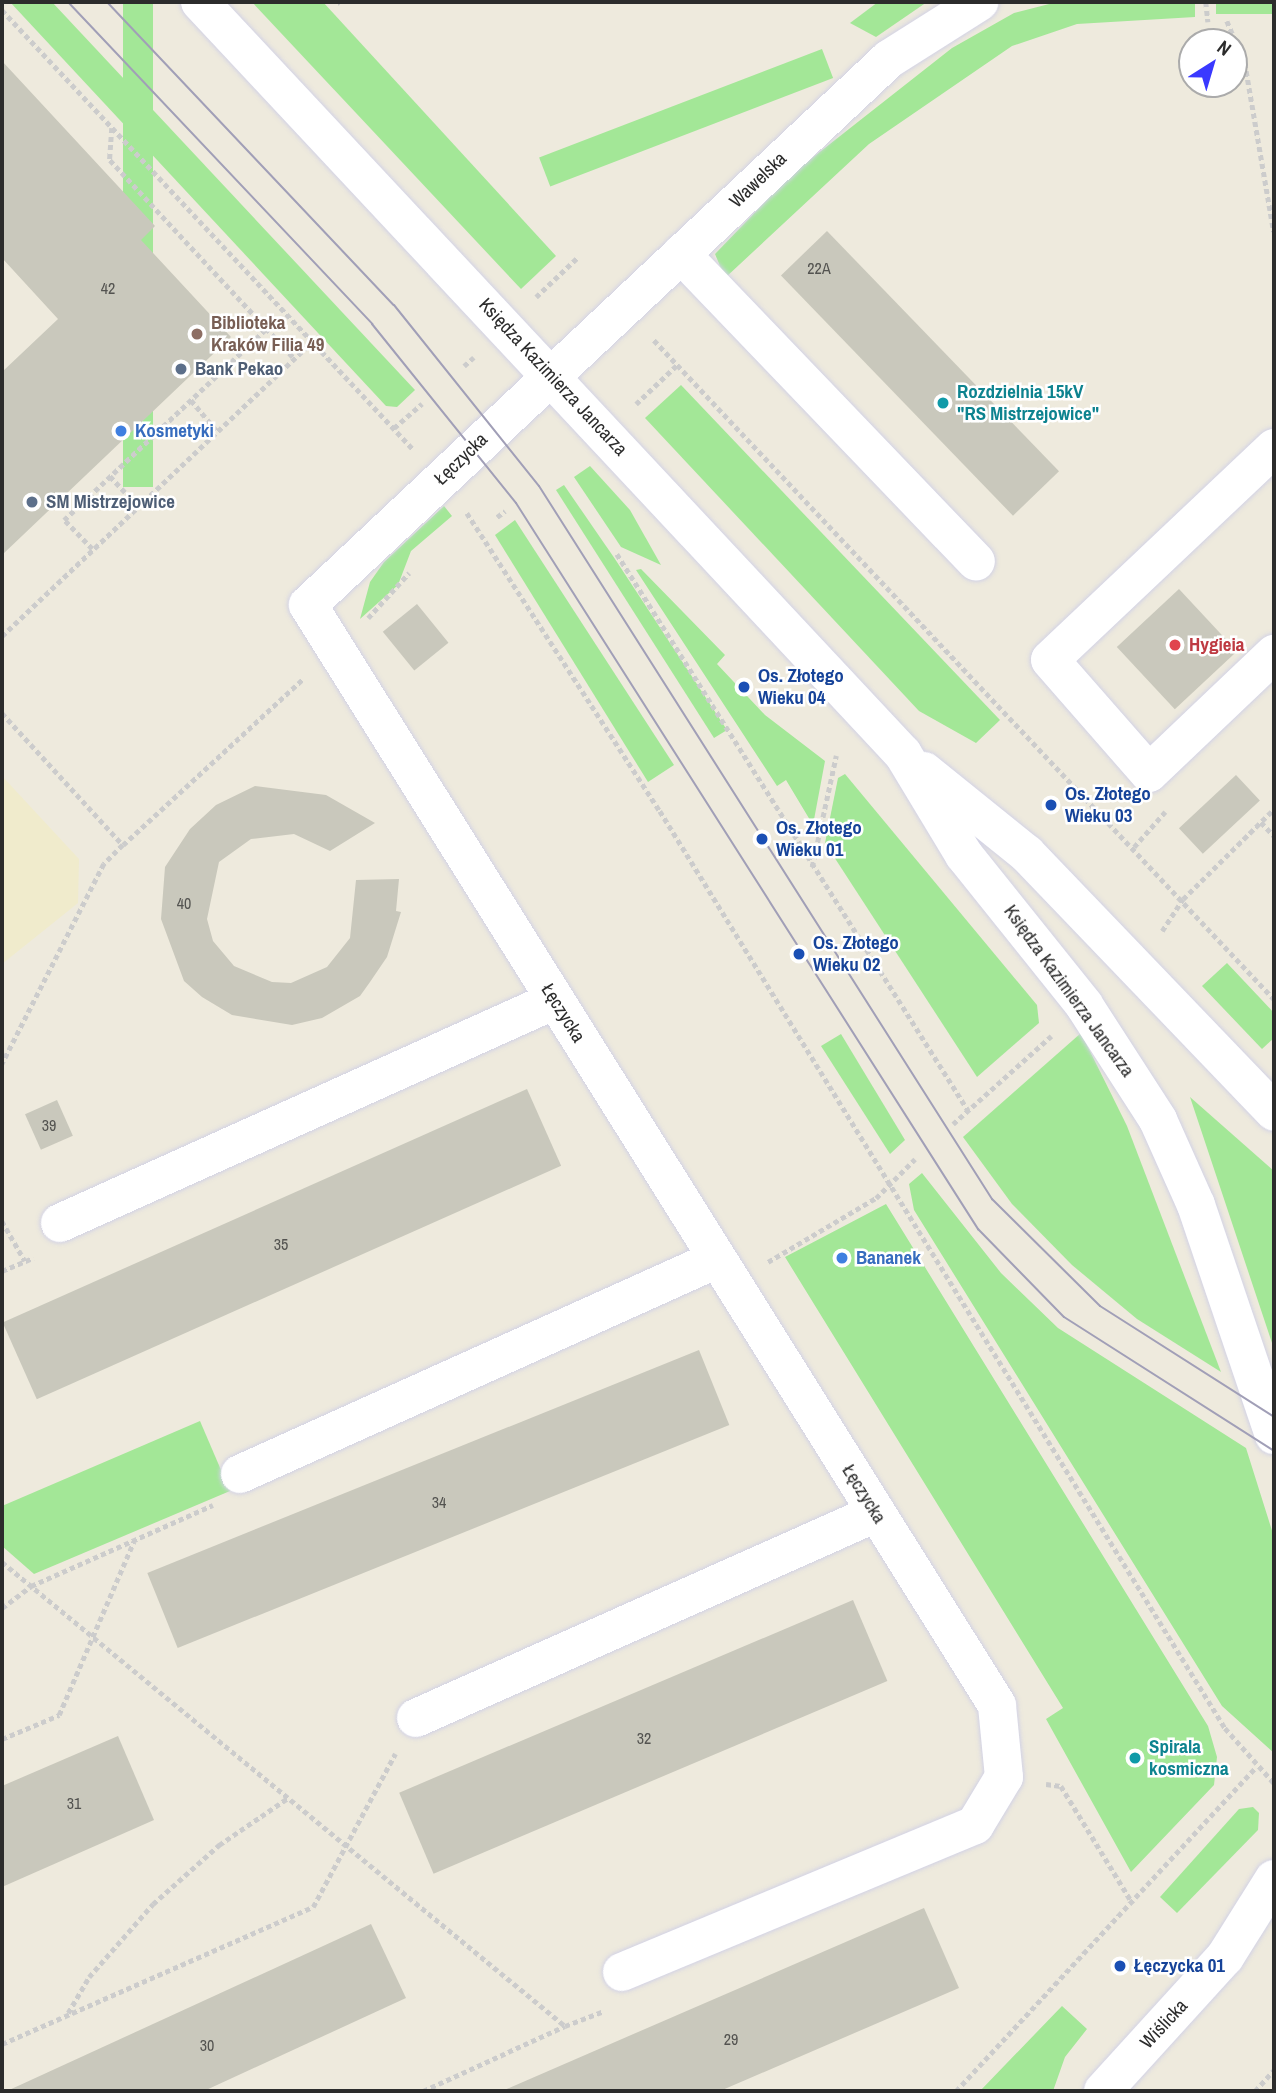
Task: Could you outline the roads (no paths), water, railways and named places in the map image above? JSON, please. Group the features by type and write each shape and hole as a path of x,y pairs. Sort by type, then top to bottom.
{"street":[{"name":"Księdza Kazimierza Jancarza","path":"200,2 903,754 1027,854 1274,1112"},
{"name":"Wawelska","path":"552,376 889,59 979,2"},
{"path":"681,254 976,562"},
{"name":"Łęczycka","path":"552,376 308,605 997,1705 1004,1777 975,1825 622,1972"},
{"path":"1274,448 1050,660 1149,773 1274,654"},
{"name":"Księdza Kazimierza Jancarza","path":"903,754 964,855 1084,1005 1158,1120 1196,1205 1270,1405"},
{"path":"60,1223 555,1000"},
{"path":"240,1474 724,1271"},
{"path":"416,1718 876,1513"},
{"name":"Wiślicka","path":"1225,1957 1274,1879"},
{"name":"Wiślicka","path":"1103,2091 1225,1957 1274,1919"}],"tram line":[{"path":"68,2 372,324 516,503 978,1229 1064,1317 1274,1451"},
{"path":"107,2 394,305 539,486 992,1199 1100,1306 1274,1417"}],"place":[{"name":"Biblioteka Kraków Filia 49","path":"197,334"},
{"name":"Bank Pekao","path":"181,369"},
{"name":"Rozdzielnia 15kV \"RS Mistrzejowice\"","path":"943,403"},
{"name":"Kosmetyki","path":"121,431"},
{"name":"SM Mistrzejowice","path":"32,502"},
{"name":"Hygieia","path":"1175,645"},
{"name":"Os. Złotego Wieku 04","path":"744,687"},
{"name":"Os. Złotego Wieku 03","path":"1051,805"},
{"name":"Os. Złotego Wieku 01","path":"762,839"},
{"name":"Os. Złotego Wieku 02","path":"799,954"},
{"name":"Bananek","path":"842,1258"},
{"name":"Spirala kosmiczna","path":"1135,1758"},
{"name":"Łęczycka 01","path":"1120,1966"}]}
